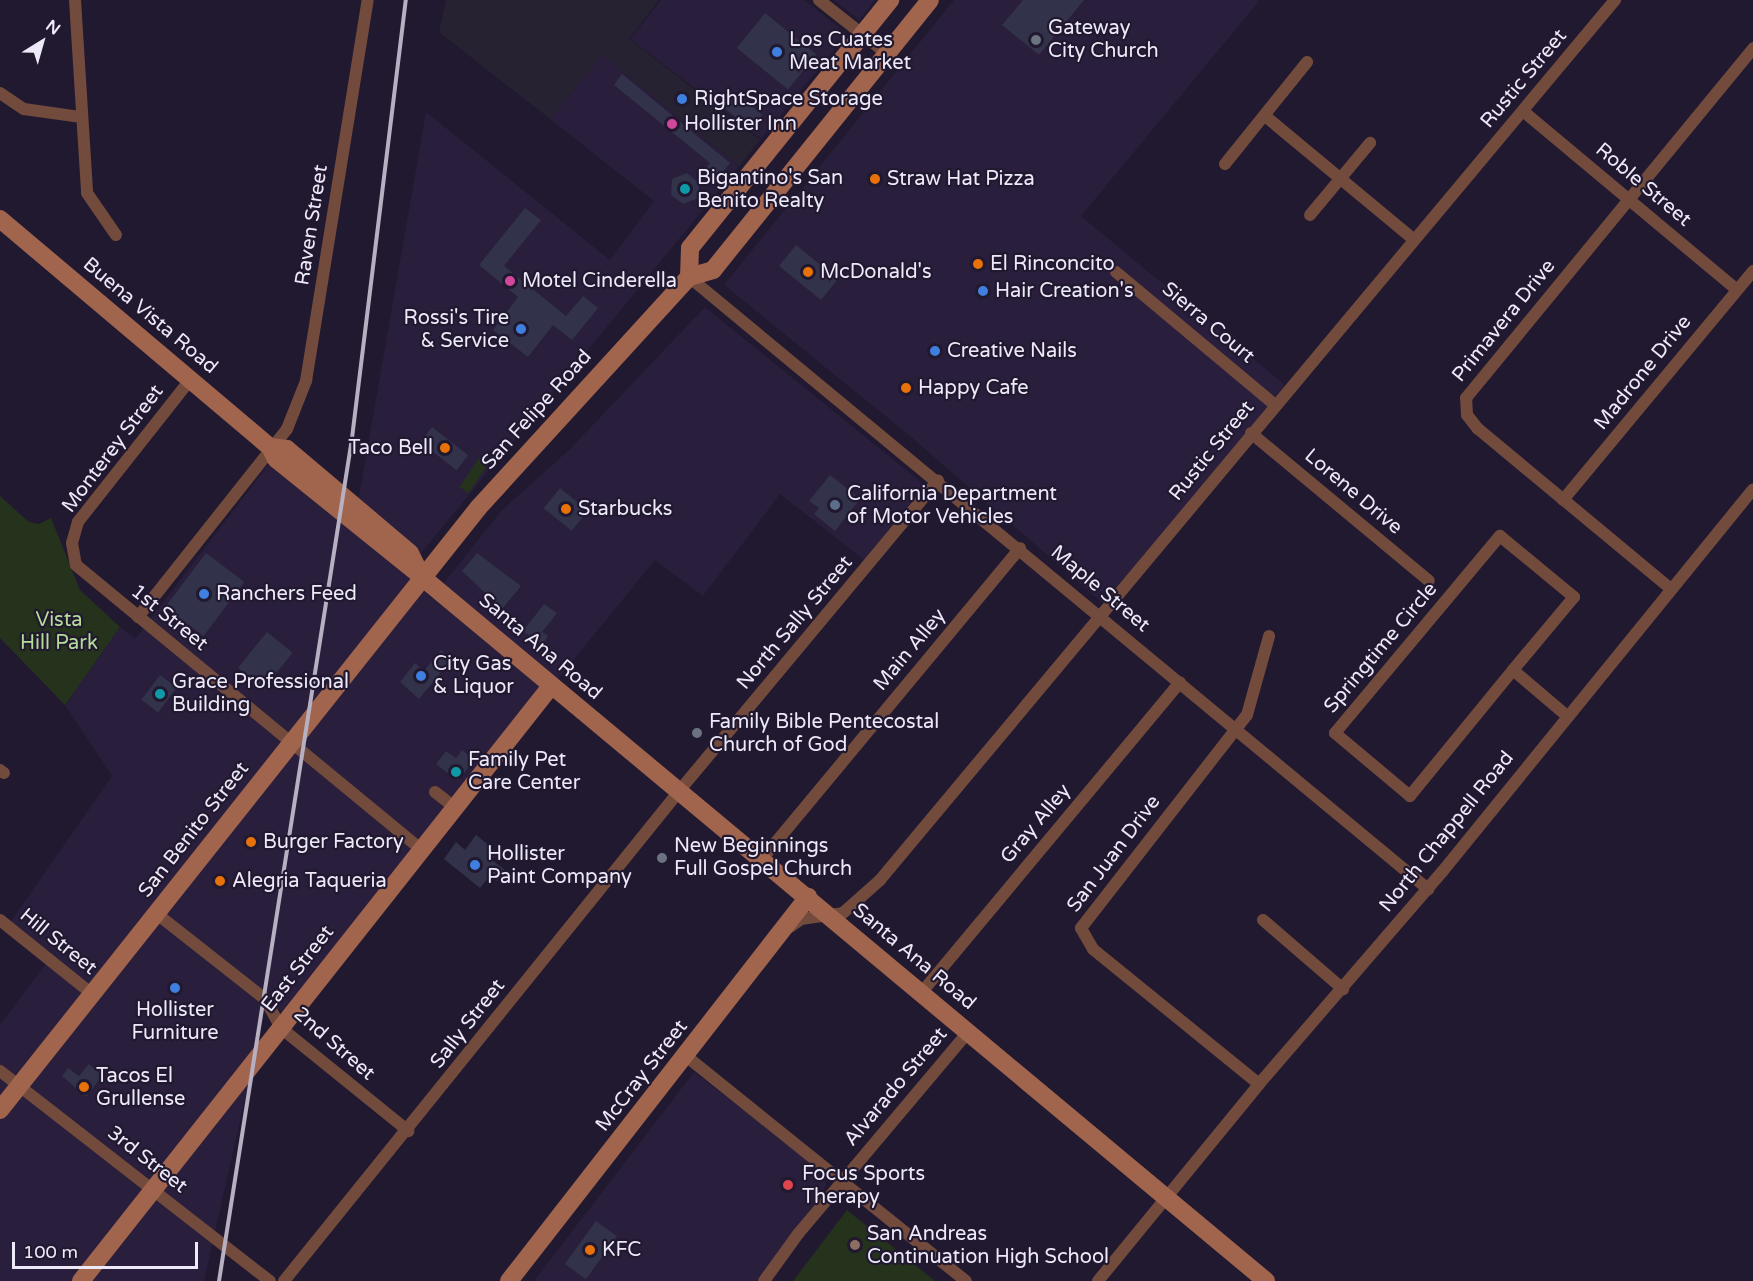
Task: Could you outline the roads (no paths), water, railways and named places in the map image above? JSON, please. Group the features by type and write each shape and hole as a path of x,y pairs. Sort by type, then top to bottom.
{"street":[{"path":"75,0 82,66 81,117 87,193 116,235"},
{"name":"Raven Street","path":"138,617 286,429 306,381 368,0"},
{"path":"819,0 886,53"},
{"path":"689,277 690,248 890,0"},
{"name":"San Felipe Road","path":"422,577 689,277 713,270 930,0"},
{"name":"Rustic Street","path":"780,935 801,919 831,916 855,906 880,880 1102,616 1274,404 1523,111 1614,0"},
{"name":"Primavera Drive","path":"1671,589 1471,422 1466,399 1753,48"},
{"path":"1225,164 1307,62"},
{"path":"0,93 24,108 81,117"},
{"name":"Roble Street","path":"1523,111 1737,290"},
{"path":"1265,116 1413,239"},
{"path":"1310,215 1370,143"},
{"name":"Buena Vista Road","path":"0,219 270,447 276,459 422,577"},
{"name":"Madrone Drive","path":"1563,500 1753,271"},
{"name":"Sierra Court","path":"1116,272 1274,404"},
{"name":"Maple Street","path":"689,277 938,480 1428,889"},
{"name":"Monterey Street","path":"72,543 87,509 190,380"},
{"name":"Lorene Drive","path":"1251,434 1429,581"},
{"name":"North Sally Street","path":"680,790 938,480"},
{"name":"North Chappell Road","path":"1098,1281 1259,1084 1428,889 1753,489"},
{"name":"Springtime Circle","path":"1500,536 1574,597 1513,670 1410,795 1335,733 1500,536"},
{"name":"1st Street","path":"72,543 82,573 423,851"},
{"name":"Main Alley","path":"762,859 1020,548"},
{"name":"Santa Ana Road","path":"422,577 1266,1281"},
{"name":"San Benito Street","path":"0,1110 422,577"},
{"path":"1236,729 1253,701 1269,636"},
{"path":"1513,670 1567,716"},
{"name":"Gray Alley","path":"922,992 1180,682"},
{"name":"East Street","path":"81,1281 280,1028 457,809 552,686"},
{"name":"San Juan Drive","path":"1236,729 1091,911 1082,934 1093,949 1259,1084"},
{"name":"Sally Street","path":"284,1281 408,1131 680,790"},
{"path":"435,792 457,809"},
{"name":"McCray Street","path":"509,1281 808,897"},
{"name":"2nd Street","path":"157,914 265,999 280,1028 408,1131"},
{"name":"Hill Street","path":"0,920 92,994"},
{"path":"1263,920 1343,988"},
{"name":"Alvarado Street","path":"764,1281 842,1182 968,1032"},
{"path":"686,1056 966,1281"},
{"name":"3rd Street","path":"0,1071 270,1281"}],"railway":[{"path":"219,1281 352,438 406,0"}],"place":[{"name":"Gateway City Church","path":"1036,40"},
{"name":"Los Cuates Meat Market","path":"777,52"},
{"name":"RightSpace Storage","path":"682,99"},
{"name":"Hollister Inn","path":"672,124"},
{"name":"Straw Hat Pizza","path":"875,179"},
{"name":"Bigantino's San Benito Realty","path":"685,189"},
{"name":"El Rinconcito","path":"978,264"},
{"name":"McDonald's","path":"808,272"},
{"name":"Motel Cinderella","path":"510,281"},
{"name":"Hair Creation's","path":"983,291"},
{"name":"Rossi's Tire & Service","path":"521,329"},
{"name":"Creative Nails","path":"935,351"},
{"name":"Happy Cafe","path":"906,388"},
{"name":"Taco Bell","path":"445,448"},
{"name":"California Department of Motor Vehicles","path":"835,505"},
{"name":"Starbucks","path":"566,509"},
{"name":"Ranchers Feed","path":"204,594"},
{"name":"City Gas & Liquor","path":"421,676"},
{"name":"Grace Professional Building","path":"160,694"},
{"name":"Family Bible Pentecostal Church of God","path":"697,733"},
{"name":"Family Pet Care Center","path":"456,772"},
{"name":"Burger Factory","path":"251,842"},
{"name":"New Beginnings Full Gospel Church","path":"662,858"},
{"name":"Hollister Paint Company","path":"475,865"},
{"name":"Alegria Taqueria","path":"220,881"},
{"name":"Hollister Furniture","path":"175,988"},
{"name":"Tacos El Grullense","path":"84,1087"},
{"name":"Focus Sports Therapy","path":"788,1185"},
{"name":"San Andreas Continuation High School","path":"855,1245"},
{"name":"KFC","path":"590,1250"}],"park label":[{"name":"Vista Hill Park","path":"59,632"}]}
